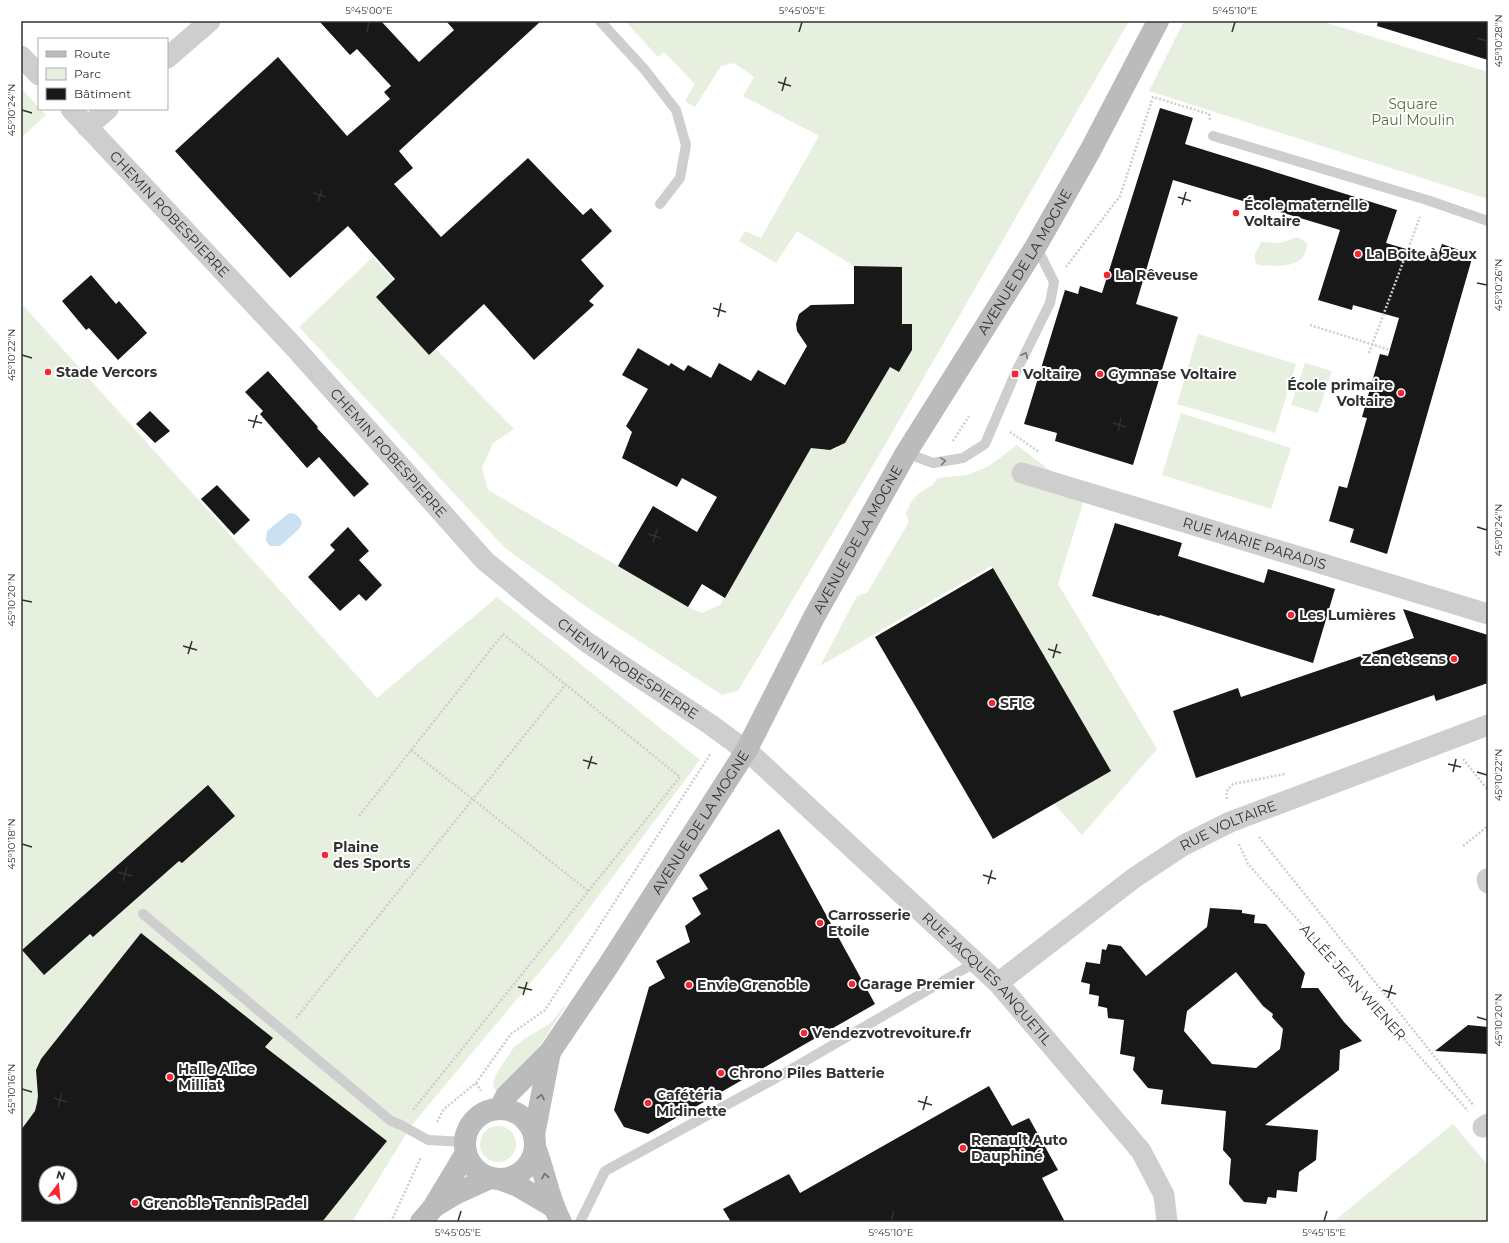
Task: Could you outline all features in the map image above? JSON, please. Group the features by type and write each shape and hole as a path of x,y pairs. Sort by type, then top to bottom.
{"main road":[{"name":"AVENUE DE LA MOGNE","path":"500,1109 506,1096 550,1052 608,966 746,751 814,618 906,453 1036,246 1090,151 1158,21"},
{"name":"AVENUE DE LA MOGNE","path":"534,1141 550,1052"},
{"path":"427,1215 465,1148 467,1132 472,1122 480,1114 500,1109 511,1111 521,1116 529,1125 543,1167 556,1214"},
{"path":"427,1215 455,1194 495,1178 510,1177 527,1166 534,1141"},
{"path":"465,1148 475,1168 495,1178 518,1186 556,1214"}],"street":[{"path":"168,57 210,21"},
{"path":"21,56 38,74"},
{"name":"CHEMIN ROBESPIERRE","path":"72,110 295,348 485,561 540,607 588,643 746,751"},
{"path":"87,127 107,110"},
{"name":"RUE MARIE PARADIS","path":"1022,473 1488,614"},
{"name":"RUE VOLTAIRE","path":"998,983 1134,878 1184,845 1230,822 1488,724"},
{"name":"RUE JACQUES ANQUETIL","path":"746,751 998,983 1141,1151 1164,1195 1167,1222"},
{"path":"1488,880 1487,879 1488,883"}],"lane":[{"path":"600,21 644,70 676,110 686,146 680,178 660,204"},
{"path":"1213,136 1427,200 1488,221"},
{"path":"906,453 933,463 963,458 985,444 1015,374 1050,303 1054,282 1036,246"},
{"path":"143,914 391,1121 428,1140 465,1148"},
{"path":"580,1222 605,1171 776,1078 976,962"}],"path":[{"path":"1054,282 1120,196 1153,97 1208,114 1213,136"},
{"path":"1369,353 1427,200"},
{"path":"1310,325 1372,343 1390,350"},
{"path":"941,461 969,416"},
{"path":"359,816 503,634 680,777 401,1125"},
{"path":"284,1032 472,798 566,684"},
{"path":"391,1222 428,1140 444,1109 476,1083 511,1034 545,1010 723,735"},
{"path":"1448,739 1488,790"},
{"path":"411,750 588,891"},
{"name":"ALLÉE JEAN WIENER","path":"1230,822 1248,864 1486,1126"},
{"path":"1463,846 1488,826"},
{"path":"1258,836 1486,1126"}],"green space":[{"path":"625,21 1129,21 878,457 738,691 722,695 588,608 505,548 299,327 373,257 394,280 376,297 429,355 436,349 514,429 493,443 482,468 488,490 688,607 702,613 720,605 813,445 822,450 831,450 843,444 847,440 890,367 899,372 912,350 912,325 902,324 901,267 854,266 797,231 776,263 739,241 745,231 761,238 819,136 743,96 754,77 734,63 721,66 695,107 685,101 695,84 664,52 658,57"},
{"name":"Square Paul Moulin","path":"1184,21 1320,21 1488,72 1488,199 1149,91"},
{"path":"21,88 38,106 38,110 41,110 46,115 21,138"},
{"path":"1298,237 1307,243 1306,252 1297,262 1282,266 1274,266 1258,265 1255,262 1255,254 1261,242 1280,243"},
{"name":"Plaine des Sports","path":"21,303 377,698 497,597 700,760 558,950 411,1126 352,1222 21,1222"},
{"path":"1198,334 1296,364 1275,433 1177,404"},
{"path":"1305,363 1332,371 1318,413 1291,405"},
{"path":"1181,413 1291,448 1271,509 1162,475"},
{"path":"1017,445 1085,497 1058,584 1157,749 1082,835 1054,804 1111,771 991,566 820,666 857,596 867,593 909,522 906,513 916,496 931,486 937,478 967,475 989,466"},
{"path":"564,1006 565,1007 529,1063 500,1090 495,1090 493,1086 495,1076 514,1047 524,1039 551,1023"},
{"path":"1453,1124 1488,1165 1488,1222 1333,1222"},
{"path":"502,1126 511,1131 515,1137 515,1151 511,1157 502,1162 494,1162 485,1157 481,1151 480,1140 485,1131 491,1127"}],"water":[{"path":"289,513 296,515 300,519 302,523 299,529 280,546 270,546 266,541 267,531"}],"building":[{"path":"319,21 381,21 419,62 454,30 446,21 541,21 399,151 413,168 394,184 441,237 528,158 583,215 591,208 612,231 581,260 604,286 589,301 594,305 534,360 484,304 429,355 376,297 395,279 348,226 290,278 175,151 278,57 347,136 390,99 384,92 391,86 357,49 350,55"},
{"path":"1378,21 1488,21 1488,60 1377,26"},
{"path":"1160,108 1193,118 1185,144 1397,210 1386,243 1437,258 1442,244 1473,255 1387,554 1350,542 1354,529 1329,521 1339,486 1347,488 1367,418 1362,417 1380,354 1388,356 1399,318 1353,305 1352,310 1318,300 1340,230 1173,180 1136,304 1178,317 1133,465 1055,441 1057,433 1024,424 1065,290 1078,294 1080,286 1102,293"},
{"path":"854,266 902,267 902,324 912,324 912,350 899,372 890,367 845,443 830,450 811,448 725,598 702,584 688,607 618,566 653,506 697,532 717,497 682,478 677,487 622,458 632,432 626,426 648,389 622,375 638,348 669,366 671,363 684,371 688,365 711,378 719,363 751,381 758,370 785,385 807,346 797,331 796,324 799,314 811,305 854,304"},
{"path":"91,275 116,304 119,301 147,333 118,360 89,328 86,330 62,301"},
{"path":"268,371 318,427 317,428 369,484 354,497 319,457 307,468 260,414 263,411 245,392"},
{"path":"150,411 170,431 155,443 136,424"},
{"path":"217,485 250,520 234,535 201,499"},
{"path":"1115,523 1182,543 1178,556 1264,583 1268,569 1335,589 1313,663 1160,615 1159,616 1092,596"},
{"path":"348,527 369,551 359,560 382,585 366,601 359,594 340,611 308,577 335,550 330,545"},
{"name":"SFIC","path":"993,568 1111,771 993,839 875,637"},
{"path":"1403,609 1488,635 1488,683 1436,701 1434,695 1196,778 1173,711 1238,688 1241,697 1414,638"},
{"path":"208,785 235,816 182,863 179,861 93,937 90,934 44,975 22,950"},
{"path":"779,829 875,1004 648,1134 624,1127 614,1110 649,987 665,978 656,961 690,942 685,926 701,914 692,898 708,889 699,875"},
{"path":"1210,908 1242,910 1242,913 1255,915 1254,923 1266,924 1305,973 1301,988 1318,988 1344,1022 1362,1041 1340,1050 1339,1070 1265,1125 1318,1130 1316,1160 1299,1172 1297,1192 1277,1190 1276,1198 1268,1197 1266,1204 1244,1202 1229,1184 1231,1159 1223,1150 1226,1111 1161,1104 1163,1090 1148,1088 1133,1070 1135,1057 1120,1054 1124,1020 1108,1018 1107,1008 1098,1006 1099,996 1089,994 1090,984 1081,982 1086,962 1100,964 1102,949 1106,950 1108,944 1121,946 1146,976 1207,927","holes":["1236,972 1263,1006 1273,1014 1272,1017 1283,1029 1280,1049 1256,1068 1212,1064 1184,1031 1187,1011"]},
{"name":"Halle Alice Milliat","path":"141,933 273,1038 265,1047 387,1141 322,1222 21,1222 21,1130 35,1111 37,1103 38,1096 36,1070 41,1059"},
{"path":"1468,1025 1488,1027 1488,1054 1435,1051"},
{"name":"Renault Auto Dauphiné","path":"989,1086 1012,1126 1029,1118 1058,1170 1042,1178 1065,1222 731,1222 723,1209 789,1174 800,1193"}],"place":[{"name":"École maternelle Voltaire","path":"1236,213"},
{"name":"La Boite à Jeux","path":"1358,254"},
{"name":"La Rêveuse","path":"1107,275"},
{"name":"Stade Vercors","path":"48,372"},
{"name":"Voltaire","path":"1015,374"},
{"name":"Gymnase Voltaire","path":"1100,374"},
{"name":"École primaire Voltaire","path":"1401,393"},
{"name":"Les Lumières","path":"1291,615"},
{"name":"Zen et sens","path":"1454,659"},
{"name":"SFIC","path":"992,703"},
{"name":"Plaine des Sports","path":"325,855"},
{"name":"Carrosserie Etoile","path":"820,923"},
{"name":"Garage Premier","path":"852,984"},
{"name":"Envie Grenoble","path":"689,985"},
{"name":"Vendezvotrevoiture.fr","path":"804,1033"},
{"name":"Chrono Piles Batterie","path":"721,1073"},
{"name":"Halle Alice Milliat","path":"170,1077"},
{"name":"Cafétéria Midinette","path":"648,1103"},
{"name":"Renault Auto Dauphiné","path":"963,1148"},
{"name":"Grenoble Tennis Padel","path":"135,1203"}]}
